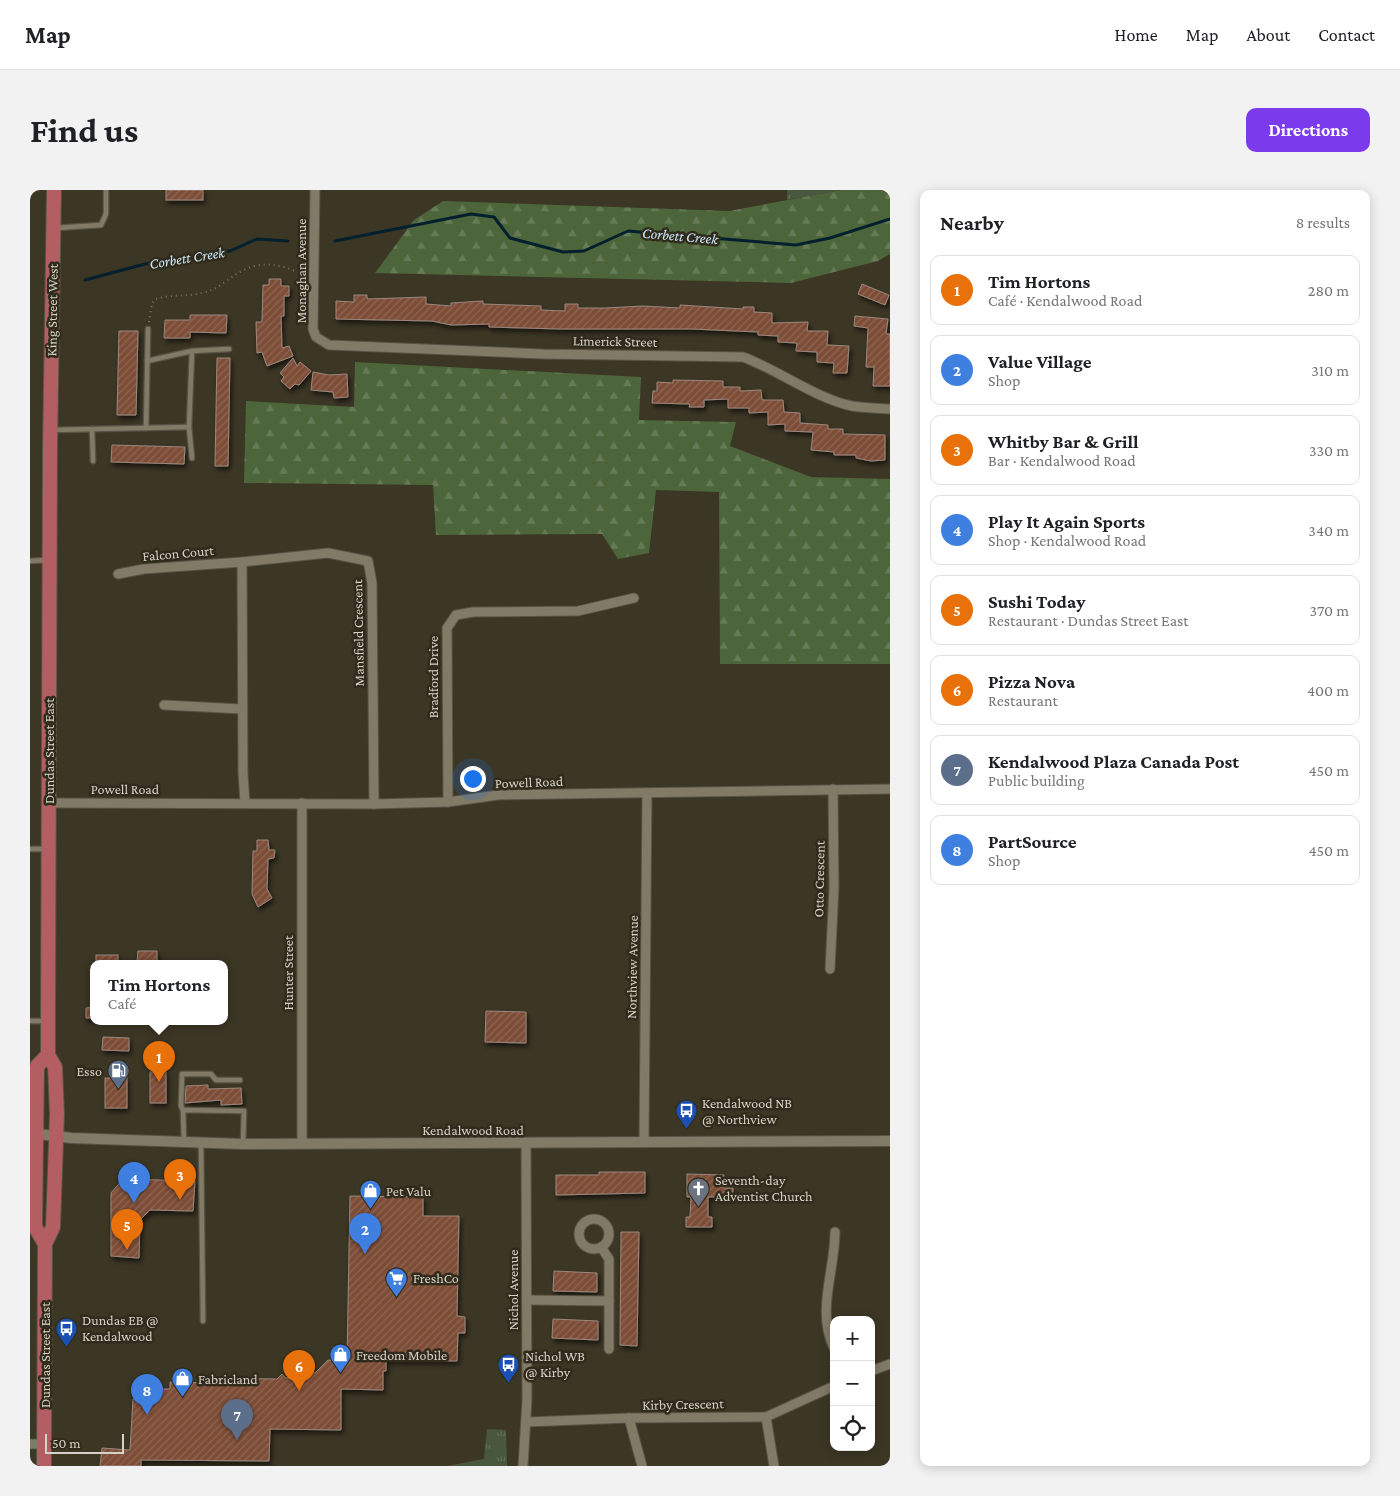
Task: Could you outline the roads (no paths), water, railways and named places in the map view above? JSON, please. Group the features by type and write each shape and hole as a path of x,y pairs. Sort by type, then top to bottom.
{"main road":[{"name":"King Street West","path":"50,448 54,190"},
{"name":"Dundas Street East","path":"44,1466 37,1444 45,1244 53,1227 57,1136 55,1067 48,1055 50,448"},
{"name":"Dundas Street East","path":"45,1244 35,1227 33,1207 34,1133 38,1066 48,1055"}],"street":[{"name":"Monaghan Avenue","path":"315,190 314,329 316,336 329,345"},
{"name":"Limerick Street","path":"329,345 543,354 743,357 763,364 836,401 852,406 890,409"},
{"name":"Mansfield Crescent","path":"242,562 328,553 368,561 372,583 374,804"},
{"name":"Falcon Court","path":"118,574 144,568 242,562"},
{"path":"242,562 242,710 245,803"},
{"name":"Bradford Drive","path":"448,802 447,628 456,615 473,612 578,611 634,598"},
{"path":"164,705 242,710"},
{"name":"Otto Crescent","path":"830,969 834,789"},
{"name":"Powell Road","path":"49,803 374,804 448,802 498,795 890,789"},
{"name":"Northview Avenue","path":"644,1142 647,793"},
{"name":"Hunter Street","path":"302,803 302,1143"},
{"name":"Kendalwood Road","path":"34,1133 57,1136 243,1144 890,1141"},
{"name":"Nichol Avenue","path":"523,1466 526,1422 526,1144"},
{"path":"830,1335 826,1322 825,1305 835,1252 835,1232"},
{"path":"601,1247 608,1258 609,1349"},
{"path":"527,1300 609,1301"},
{"path":"875,1370 890,1364"},
{"name":"Kirby Crescent","path":"526,1422 629,1418 766,1417 830,1388"},
{"path":"766,1417 774,1466"},
{"path":"629,1418 642,1466"}],"lane":[{"path":"54,228 101,225 106,214 106,190"},
{"path":"146,428 148,329"},
{"path":"147,361 192,351 229,349"},
{"path":"192,351 189,427 192,458"},
{"path":"50,430 189,427"},
{"path":"92,428 93,461"},
{"path":"30,560 50,560"},
{"path":"30,849 49,848"},
{"path":"30,1021 48,1021"},
{"path":"184,1142 183,1110 180,1106 182,1074 211,1074 216,1080 240,1080"},
{"path":"183,1110 244,1110 243,1144"},
{"path":"201,1143 203,1321"}],"waterway":[{"name":"Corbett Creek","path":"335,241 471,214 494,217 510,238 563,252 584,251 628,231 796,245 830,238 890,219"},
{"name":"Corbett Creek","path":"85,280 145,264 230,251 257,239 288,241"}],"place":[{"name":"Tim Hortons","path":"159,1082"},
{"name":"Esso","path":"118,1090"},
{"name":"Kendalwood NB @ Northview","path":"686,1130"},
{"name":"Whitby Bar & Grill","path":"180,1200"},
{"name":"Play It Again Sports","path":"134,1203"},
{"name":"Seventh-day Adventist Church","path":"699,1207"},
{"name":"Pet Valu","path":"370,1210"},
{"name":"Sushi Today","path":"127,1250"},
{"name":"Value Village","path":"365,1254"},
{"name":"FreshCo","path":"397,1297"},
{"name":"Dundas EB @ Kendalwood","path":"66,1347"},
{"name":"Freedom Mobile","path":"340,1374"},
{"name":"Nichol WB @ Kirby","path":"509,1383"},
{"name":"Pizza Nova","path":"299,1391"},
{"name":"Fabricland","path":"182,1398"},
{"name":"PartSource","path":"147,1415"},
{"name":"Kendalwood Plaza Canada Post","path":"237,1440"}]}
